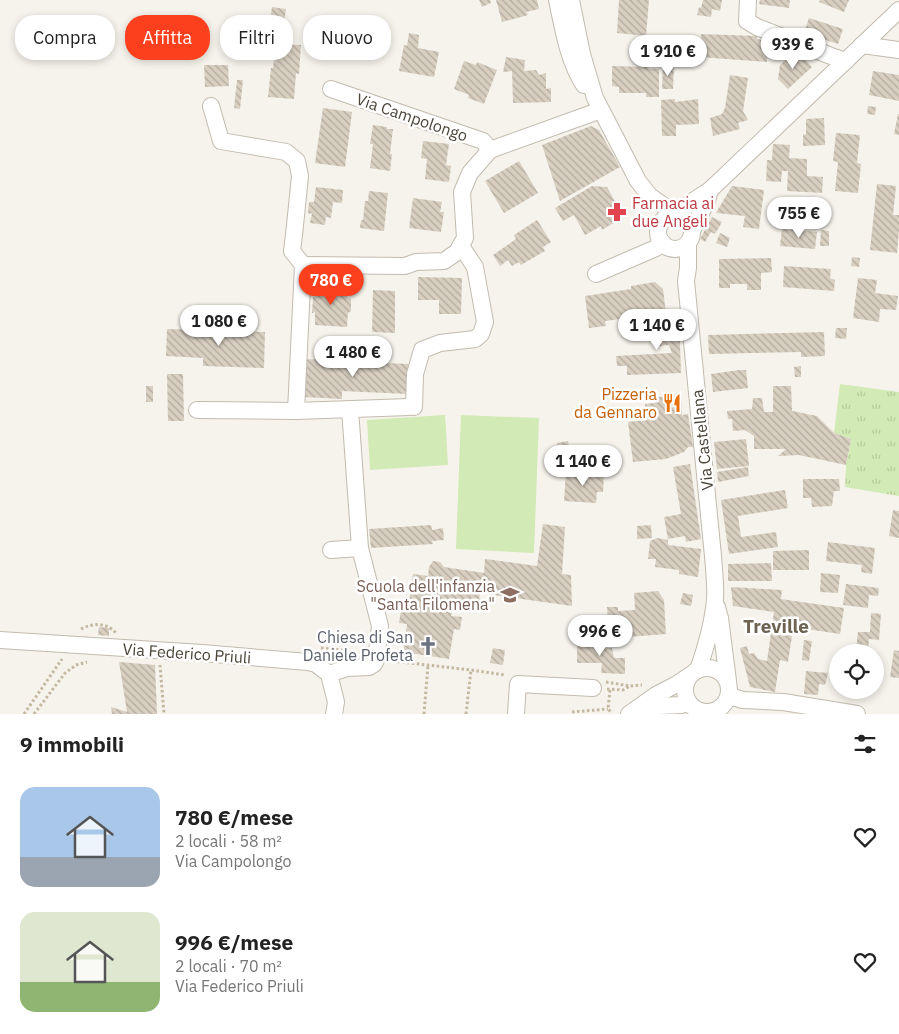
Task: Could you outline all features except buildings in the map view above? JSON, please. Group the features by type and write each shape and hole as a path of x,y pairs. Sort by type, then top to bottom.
{"street":[{"path":"557,0 578,76 598,104 638,181 650,196 675,216"},
{"path":"571,0 582,54 598,104"},
{"path":"748,0 747,21 756,27 846,61"},
{"name":"Via Castellana","path":"675,216 710,190 899,10"},
{"path":"862,45 899,50"},
{"name":"Via Campolongo","path":"331,89 483,141 490,150 470,174 462,192 464,238 460,246"},
{"path":"490,150 598,104"},
{"path":"211,106 222,141 286,152 297,162 300,176 292,251 303,264 296,411"},
{"name":"Via Castellana","path":"710,190 690,237 686,281 713,556 715,600"},
{"name":"Via Castellana","path":"650,196 663,239 679,272 686,281"},
{"path":"596,274 656,248 663,239 664,220 669,217 684,218 691,225 690,237 682,248 676,249 663,239"},
{"path":"197,410 296,411 412,407 415,374 422,350 440,343 475,339 481,334 485,322 475,267 460,246 457,252 444,261 416,262 405,266 303,264"},
{"path":"334,714 336,702 329,674 347,668 369,667 374,664 380,626 360,548 350,409"},
{"path":"331,550 360,548"},
{"path":"715,600 720,618 729,698 719,709 709,713 697,710 689,703 685,686 701,660 715,600"},
{"name":"Via Federico Priuli","path":"0,640 308,662 316,664 329,674"},
{"path":"631,713 656,695 705,668 712,668 724,675 729,698"},
{"path":"516,714 518,684 596,685"},
{"path":"729,698 783,702 857,714"},
{"path":"631,713 658,706 689,703"}],"path":[{"path":"158,650 164,714"},
{"path":"24,714 63,658"},
{"path":"34,714 65,673 76,665 90,661"},
{"path":"392,661 506,675"},
{"path":"424,714 428,665"},
{"path":"466,714 472,670"},
{"path":"596,685 645,685"},
{"path":"596,685 610,690 624,690 630,686"},
{"path":"572,712 610,710 610,690"}],"green space":[{"path":"840,384 899,392 899,496 845,487 846,465 851,439 834,433"},
{"path":"445,415 448,465 370,470 367,420"},
{"path":"461,415 539,418 534,553 456,549"}],"place":[{"name":"Farmacia ai due Angeli","path":"617,212"},
{"name":"Pizzeria da Gennaro","path":"672,403"},
{"name":"Scuola dell'infanzia \"Santa Filomena\"","path":"510,595"},
{"name":"Chiesa di San Daniele Profeta","path":"428,646"}],"district":[{"name":"Treville","path":"776,626"}]}
